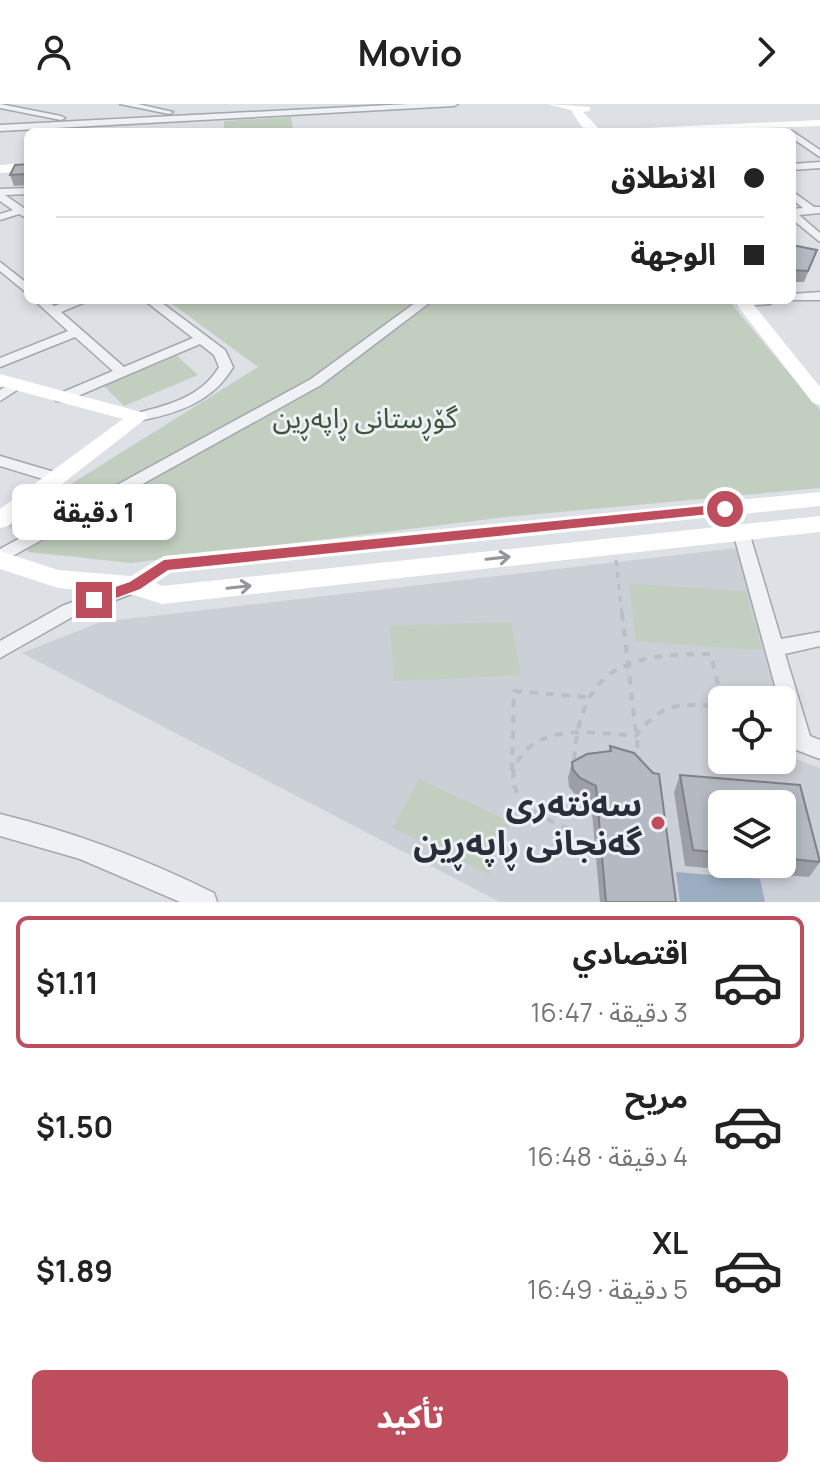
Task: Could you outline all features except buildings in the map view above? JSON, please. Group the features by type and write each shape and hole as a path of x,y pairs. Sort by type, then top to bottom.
{"street":[{"path":"124,104 198,117"},
{"path":"263,104 307,112"},
{"path":"401,104 414,106"},
{"path":"0,128 454,104"},
{"path":"552,104 582,106 590,128"},
{"path":"0,106 90,123"},
{"path":"796,128 820,123"},
{"path":"796,137 820,154"},
{"path":"796,167 820,165"},
{"path":"0,169 24,167"},
{"path":"0,194 24,191"},
{"path":"0,194 24,213"},
{"path":"796,197 816,211"},
{"path":"796,213 816,211"},
{"path":"0,217 24,213"},
{"path":"796,217 820,239"},
{"path":"0,265 24,287"},
{"path":"0,284 15,279"},
{"path":"796,298 820,296"},
{"path":"44,304 122,372"},
{"path":"52,311 72,304"},
{"path":"0,520 138,417 174,407 205,390 223,375 224,359 155,304"},
{"path":"0,558 316,382 422,304"},
{"path":"744,304 820,399"},
{"path":"0,363 77,332"},
{"path":"61,398 202,339"},
{"path":"5,388 138,417"},
{"path":"0,461 56,478"},
{"path":"0,650 68,611 135,586 164,565 820,499"},
{"path":"787,502 812,525"},
{"path":"0,558 58,579 135,586 162,595 812,525"},
{"path":"741,532 801,742 820,750"},
{"path":"775,648 817,645"},
{"path":"0,825 62,840 135,867 205,902"}],"path":[{"path":"614,546 639,763"},
{"path":"574,760 574,733 586,697 608,676 628,665 667,653 711,654 718,686"},
{"path":"569,829 535,814 518,793 512,777 514,691 586,697"},
{"path":"636,736 655,713 668,706 708,704"},
{"path":"512,777 520,756 534,743 555,735 636,736"}],"shaded area":[{"path":"737,548 775,686 708,686 708,774 796,774 796,759 820,768 820,902 500,902 22,653 101,622"}],"green space":[{"path":"291,117 293,128 224,128 224,121"},
{"name":"گۆڕستانی ڕاپەڕین","path":"172,304 731,304 820,410 820,488 506,517 131,563 29,552 7,524 258,367"},
{"path":"177,356 198,375 124,406 104,386"},
{"path":"629,584 746,591 762,650 636,641"},
{"path":"511,622 521,675 394,681 390,626"},
{"path":"419,779 510,822 489,874 393,828"}],"water":[{"path":"676,872 708,875 708,878 760,879 765,902 680,902"}],"place":[{"name":"سەنتەری گەنجانی ڕاپەڕین","path":"658,823"}],"route":[{"path":"94,600 135,586 164,565 725,509"}]}
